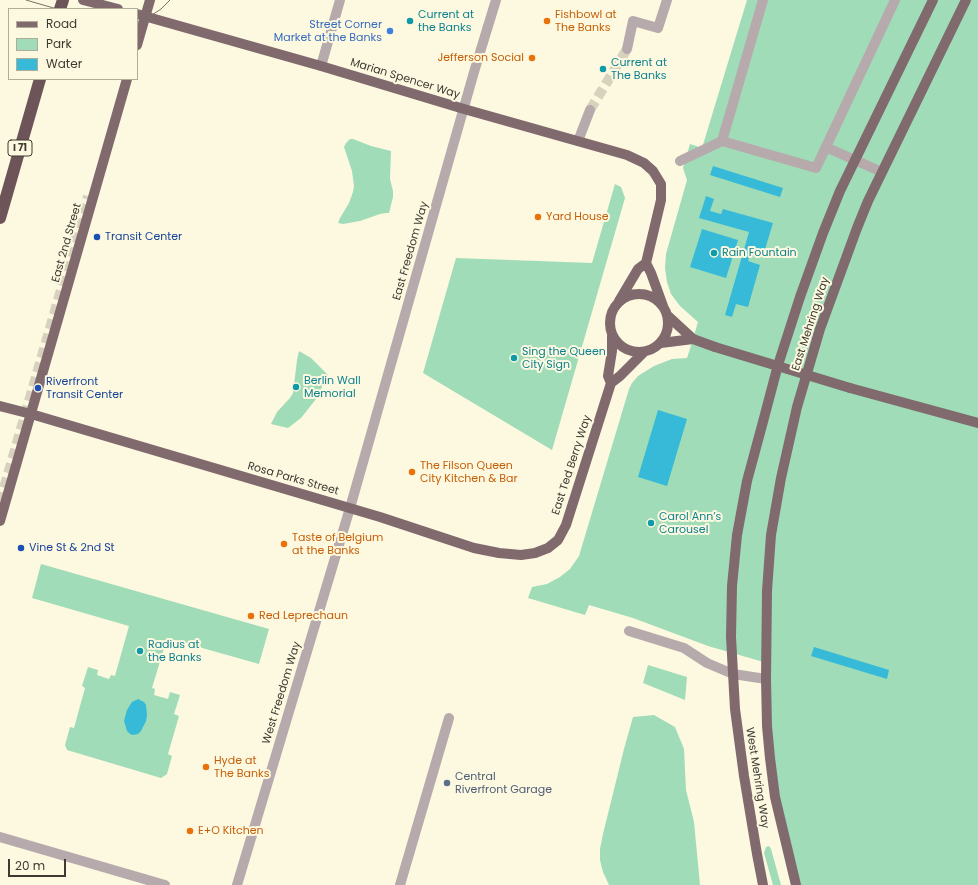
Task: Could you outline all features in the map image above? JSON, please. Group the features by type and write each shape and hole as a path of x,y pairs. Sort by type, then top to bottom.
{"highway":[{"name":"I 71","path":"0,218 40,80"}],"main road":[{"path":"83,0 114,8"},
{"path":"138,38 141,15 150,0"},
{"name":"East Mehring Way","path":"733,674 731,637 732,586 737,534 747,481 778,365 800,297 840,191 933,0"},
{"name":"East Mehring Way","path":"766,680 767,591 771,535 781,478 797,407 820,328 868,201 966,0"},
{"name":"Marian Spencer Way","path":"141,15 627,155 644,163 653,171 660,184 661,200 646,263"},
{"name":"East 2nd Street","path":"0,521 127,80"},
{"path":"668,316 666,335 661,343 653,349 644,352 634,352 617,344 612,336 610,317 613,308 619,301 638,268 646,263 652,273 668,316 693,339 850,388 978,423"},
{"path":"619,301 637,293 647,294 656,299 663,306"},
{"name":"East Ted Berry Way","path":"548,548 558,540 566,525 610,383 608,376 612,351 612,336"},
{"path":"661,343 693,339"},
{"path":"610,383 620,376 644,352"},
{"name":"Rosa Parks Street","path":"0,406 380,516 474,548 521,555 535,554 548,548"},
{"name":"West Mehring Way","path":"733,674 735,709 744,776 763,885"},
{"name":"West Mehring Way","path":"766,680 767,726 774,790 796,885"}],"street":[{"path":"321,66 340,0"},
{"name":"East Freedom Way","path":"350,508 474,72 496,0"},
{"path":"627,49 633,21 658,28 667,0"},
{"path":"722,141 763,0"},
{"path":"680,160 722,141 816,168 895,0"},
{"path":"578,141 590,110"},
{"path":"830,149 882,172"},
{"name":"West Freedom Way","path":"237,885 350,508"},
{"path":"629,631 684,648 707,663 733,674 766,680"},
{"path":"400,885 449,718"},
{"path":"0,837 165,885"}],"green space":[{"path":"747,0 978,0 978,885 796,885 775,797 767,663 708,646 633,618 589,605 585,615 528,598 532,587 547,584 560,577 570,569 579,556 632,383 638,376 654,366 672,359 687,358 698,322 680,306 671,294 665,268 666,254 687,180 683,168 690,144 702,148"},
{"path":"350,139 391,151 390,179 393,197 389,213 343,224 338,223 349,203 354,186 352,171 344,147"},
{"path":"615,184 621,187 625,198 552,450 423,373 456,258 592,263"},
{"path":"299,351 311,358 328,375 316,399 301,418 288,428 271,424 277,412 293,393"},
{"path":"41,564 269,629 259,664 167,638 152,688 155,689 154,695 168,699 170,692 180,695 174,714 179,716 168,754 172,756 167,774 161,778 67,750 65,745 70,727 74,728 85,688 82,686 88,667 98,670 97,675 109,679 111,675 115,676 129,626 32,598"},
{"path":"648,665 687,677 685,700 643,683"},
{"path":"654,715 675,727 684,749 686,790 694,822 700,885 609,885 603,872 600,860 600,849 633,717"},
{"path":"769,846 781,885 773,885 764,853 766,847"}],"water":[{"path":"713,166 783,188 780,197 710,175"},
{"path":"706,196 714,199 710,211 721,214 723,209 773,223 763,256 751,252 748,261 760,265 748,307 736,304 732,317 725,315 749,232 699,218"},
{"name":"Rain Fountain","path":"702,229 738,240 726,278 690,267"},
{"path":"658,410 687,419 667,486 638,477"},
{"path":"814,647 889,670 887,679 811,656"},
{"path":"138,699 146,705 147,715 141,731 138,734 133,735 127,731 124,721 130,705"}],"tunnel":[{"path":"590,110 627,49"},
{"path":"0,502 88,196"}],"tram line":[{"path":"26,0 54,8"},
{"path":"138,22 149,17 161,9 170,0"}],"place":[{"name":"Current at the Banks","path":"410,21"},
{"name":"Fishbowl at The Banks","path":"547,21"},
{"name":"Street Corner Market at the Banks","path":"390,31"},
{"name":"Jefferson Social","path":"532,58"},
{"name":"Current at The Banks","path":"603,69"},
{"name":"Yard House","path":"538,217"},
{"name":"Transit Center","path":"97,237"},
{"name":"Rain Fountain","path":"714,253"},
{"name":"Sing the Queen City Sign","path":"514,358"},
{"name":"Berlin Wall Memorial","path":"296,387"},
{"name":"Riverfront Transit Center","path":"38,388"},
{"name":"The Filson Queen City Kitchen & Bar","path":"412,472"},
{"name":"Carol Ann’s Carousel","path":"651,523"},
{"name":"Taste of Belgium at the Banks","path":"284,544"},
{"name":"Vine St & 2nd St","path":"21,548"},
{"name":"Red Leprechaun","path":"251,616"},
{"name":"Radius at the Banks","path":"140,651"},
{"name":"Hyde at The Banks","path":"206,767"},
{"name":"Central Riverfront Garage","path":"447,783"},
{"name":"E+O Kitchen","path":"190,831"}]}
